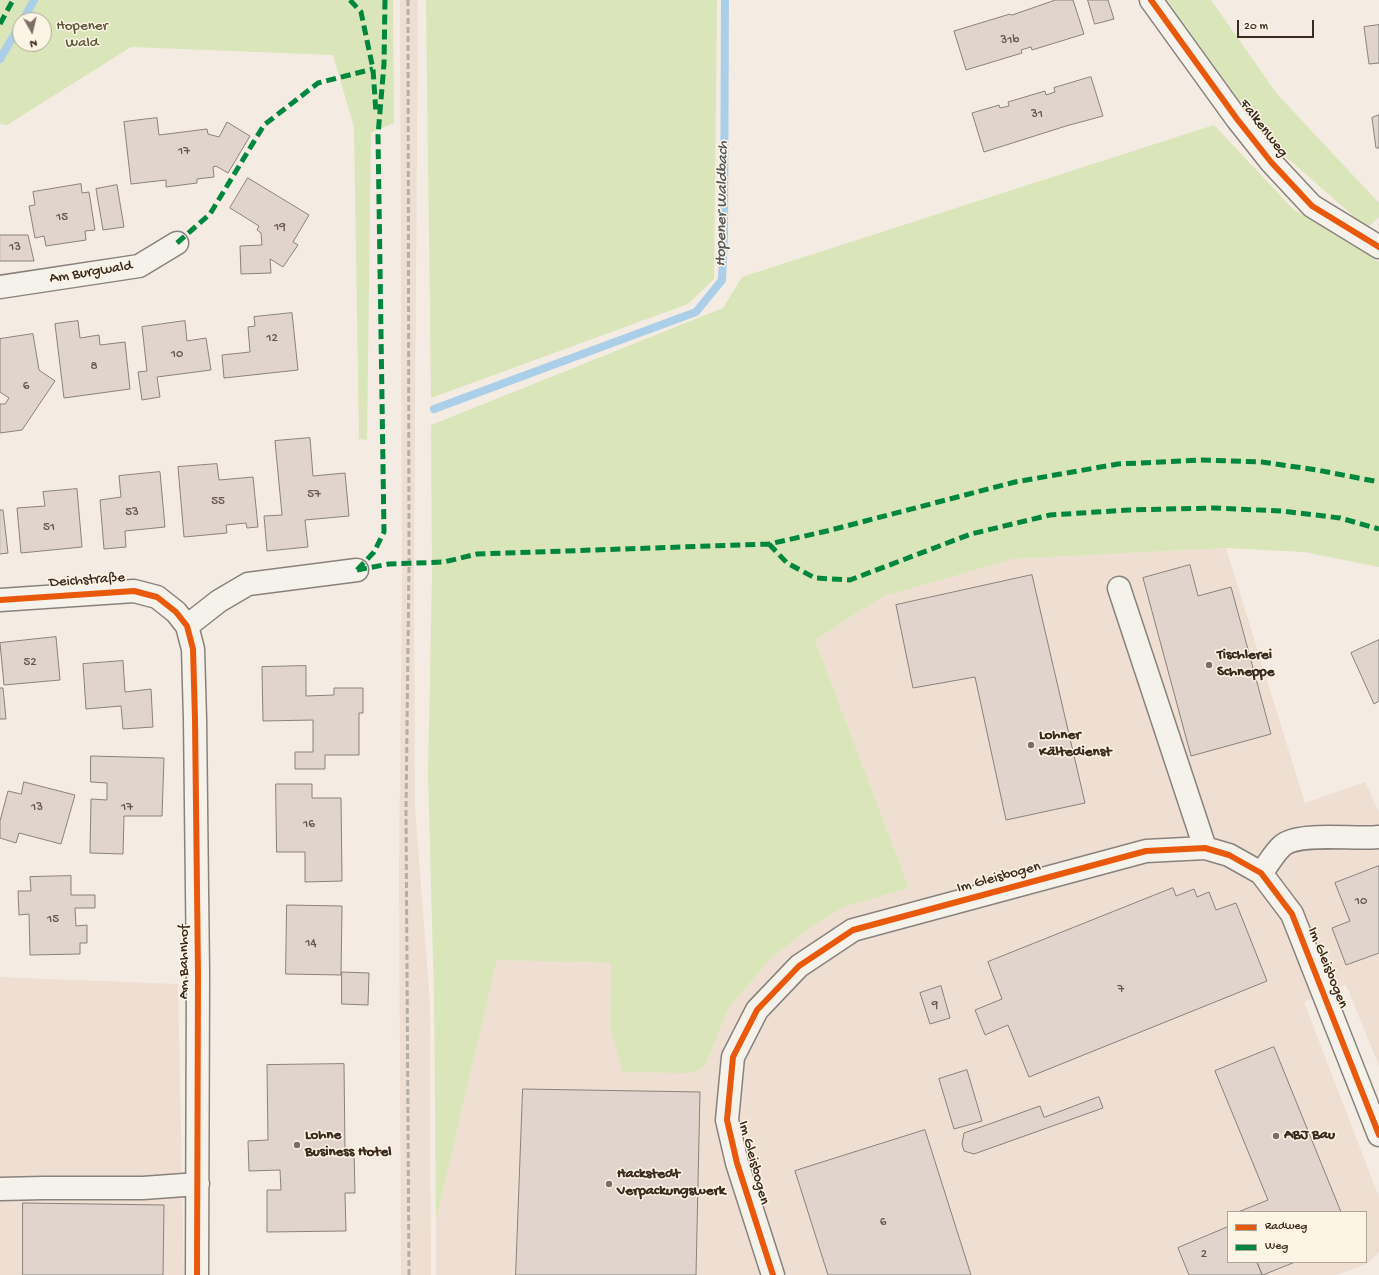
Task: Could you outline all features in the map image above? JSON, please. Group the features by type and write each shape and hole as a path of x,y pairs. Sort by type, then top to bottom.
{"street":[{"name":"Falkenweg","path":"1151,0 1237,119 1272,162 1312,206 1379,247"},
{"name":"Am Burgwald","path":"0,287 139,266 177,243"},
{"path":"187,626 219,601 248,584 357,570"},
{"path":"1119,588 1205,848"},
{"name":"Deichstraße","path":"0,600 134,591 157,597 176,612 187,626 193,649"},
{"name":"Am Bahnhof","path":"193,649 198,974 197,1275"},
{"path":"1261,873 1282,845 1305,838 1379,837"},
{"name":"Im Gleisbogen","path":"773,1275 737,1163 727,1120 733,1057 757,1010 798,966 853,930 1146,851 1205,848 1229,855 1261,873 1292,914 1379,1134"},
{"path":"0,1189 143,1188 198,1184"}],"shaded area":[{"path":"400,0 418,0 414,572 415,807 430,1002 431,1275 401,1275 399,873 402,572"},
{"path":"1226,548 1305,803 1365,782 1379,812 1379,1066 1346,985 1304,1002 1379,1197 1379,1252 1368,1263 1337,1275 436,1275 436,1221 497,960 611,963 610,1029 705,1066 729,1007 771,958 811,927 844,907 909,888 815,640 882,597 1013,559"},
{"path":"0,977 178,984 184,1275 0,1275"}],"green space":[{"name":"Hopener Wald","path":"0,0 393,0 394,123 371,133 367,440 359,439 354,127 333,55 131,47 7,125 0,124"},
{"path":"426,0 717,0 714,279 688,304 431,398"},
{"path":"1167,0 1211,0 1277,94 1379,203 1379,217 1367,228 1277,149 1245,109"},
{"path":"1214,125 1293,209 1379,262 1379,567 1304,552 1226,548 1013,559 882,597 815,640 909,888 844,907 811,927 771,958 729,1007 705,1066 690,1073 623,1072 610,1029 611,963 497,960 436,1221 434,996 428,774 432,577 431,425 723,308 742,277"}],"building":[{"path":"1056,0 1073,0 1084,34 1032,50 1031,47 1021,50 1022,53 966,70 954,31 1010,14 1011,15"},
{"path":"1088,0 1108,0 1114,19 1095,24"},
{"path":"1379,25 1379,63 1369,64 1364,27"},
{"path":"1091,77 1103,116 984,152 972,113 999,105 1000,108 1009,106 1008,102 1045,91 1046,95 1055,92 1054,88"},
{"path":"1379,115 1379,148 1376,148 1372,118"},
{"path":"157,118 159,135 207,129 208,134 219,137 227,122 250,136 228,173 216,166 213,167 214,177 197,179 197,183 166,187 166,180 131,184 124,122"},
{"path":"248,178 309,215 293,242 298,245 283,267 270,259 271,273 241,274 240,246 262,245 261,233 257,230 259,226 230,208"},
{"path":"81,184 82,193 89,192 95,230 85,231 86,240 46,246 44,236 35,238 29,206 35,205 33,192"},
{"path":"117,185 124,227 103,230 96,189"},
{"path":"0,235 28,235 34,261 0,261"},
{"path":"292,313 298,370 224,378 222,355 250,352 248,327 255,326 254,317"},
{"path":"78,321 80,338 99,335 100,345 125,342 130,389 64,398 55,324"},
{"path":"185,321 187,341 206,338 211,370 157,377 160,397 142,400 138,372 147,371 142,327"},
{"path":"33,334 39,370 55,381 22,430 0,433 0,404 5,404 9,398 0,392 0,339"},
{"path":"310,438 313,476 345,473 349,516 305,520 308,547 267,551 264,516 282,515 275,441"},
{"path":"217,464 219,480 253,477 258,527 247,528 246,523 226,525 227,533 184,537 178,467"},
{"path":"160,472 165,527 125,531 126,547 104,549 100,500 121,497 119,476"},
{"path":"77,489 82,547 21,553 17,508 45,506 43,492"},
{"path":"0,510 3,510 8,553 0,554"},
{"name":"Tischlerei Schneppe","path":"1190,565 1198,596 1231,587 1271,734 1191,756 1143,578"},
{"name":"Lohner Kältedienst","path":"1032,575 1085,803 1006,820 975,677 913,688 896,605"},
{"path":"56,637 60,680 4,685 0,643"},
{"path":"1379,640 1379,701 1374,704 1351,653"},
{"path":"123,661 125,692 151,689 153,727 123,729 121,706 86,709 83,664"},
{"path":"306,666 306,696 334,695 334,688 363,688 363,713 359,713 359,755 325,755 325,769 295,769 295,752 313,752 313,720 263,721 262,667"},
{"path":"0,688 3,688 6,719 0,719"},
{"path":"91,756 164,758 162,816 124,816 123,854 90,853 91,799 107,800 107,783 91,782"},
{"path":"24,782 75,795 61,844 19,833 16,843 0,838 0,821 8,791 21,794"},
{"path":"276,784 312,784 312,798 341,798 342,881 305,882 305,852 277,852"},
{"path":"1379,866 1379,953 1346,965 1332,928 1350,921 1335,883"},
{"path":"71,876 71,895 95,895 95,908 75,908 76,926 87,925 87,943 80,943 80,954 30,955 29,914 19,915 18,891 31,891 30,877"},
{"path":"1173,888 1176,896 1194,889 1197,897 1209,892 1216,910 1236,903 1267,981 1029,1077 1008,1025 985,1035 975,1010 1002,999 988,962"},
{"path":"287,905 342,906 341,975 286,974"},
{"path":"342,972 369,973 368,1005 342,1004"},
{"path":"941,986 950,1018 930,1024 920,993"},
{"name":"ABJ Bau","path":"1274,1047 1341,1211 1240,1211 1268,1200 1215,1071"},
{"name":"Lohne Business Hotel","path":"344,1064 345,1150 354,1150 355,1193 345,1193 346,1231 267,1232 267,1190 281,1190 280,1170 249,1171 248,1141 268,1140 267,1065"},
{"path":"967,1070 982,1121 954,1129 939,1079"},
{"name":"Hackstedt Verpackungswerk","path":"523,1089 700,1092 696,1275 516,1275"},
{"path":"1099,1097 1103,1108 974,1154 964,1151 962,1144 964,1133 1040,1106 1044,1117"},
{"path":"925,1130 971,1275 828,1275 795,1171"},
{"path":"23,1203 164,1205 163,1275 23,1275"},
{"path":"1227,1227 1227,1263 1257,1263 1262,1275 1189,1275 1178,1248"},
{"path":"1257,1263 1293,1263 1263,1275"}],"waterway":[{"path":"27,12 34,0"},
{"name":"Hopener Waldbach","path":"434,409 696,312 722,280 724,236 725,0"},
{"path":"0,59 12,39"}],"railway":[{"path":"408,0 409,564 406,812 409,1275"}],"marked path":[{"path":"0,24 13,0"},
{"path":"350,0 361,12 373,69 376,113"},
{"path":"357,570 374,552 384,532 378,135 384,64 385,0"},
{"path":"177,243 210,214 264,125 318,83 373,69"},
{"path":"357,570 389,564 444,562 477,554 769,544 827,531 1015,482 1118,464 1201,460 1262,462 1317,470 1379,482"},
{"path":"769,544 787,563 815,578 850,580 971,534 1050,515 1128,510 1213,508 1282,511 1340,518 1379,529"}],"cycle path":[{"path":"1151,0 1237,119 1271,162 1312,206 1379,247"},
{"path":"0,600 134,591 157,597 176,612 187,626 193,649 195,719 198,974 197,1275"},
{"path":"773,1275 737,1163 727,1120 733,1057 757,1010 799,966 853,930 1146,851 1205,848 1229,855 1261,873 1292,914 1379,1135"}],"place":[{"name":"Tischlerei Schneppe","path":"1209,665"},
{"name":"Lohner Kältedienst","path":"1031,745"},
{"name":"ABJ Bau","path":"1276,1136"},
{"name":"Lohne Business Hotel","path":"297,1145"},
{"name":"Hackstedt Verpackungswerk","path":"609,1184"}]}
